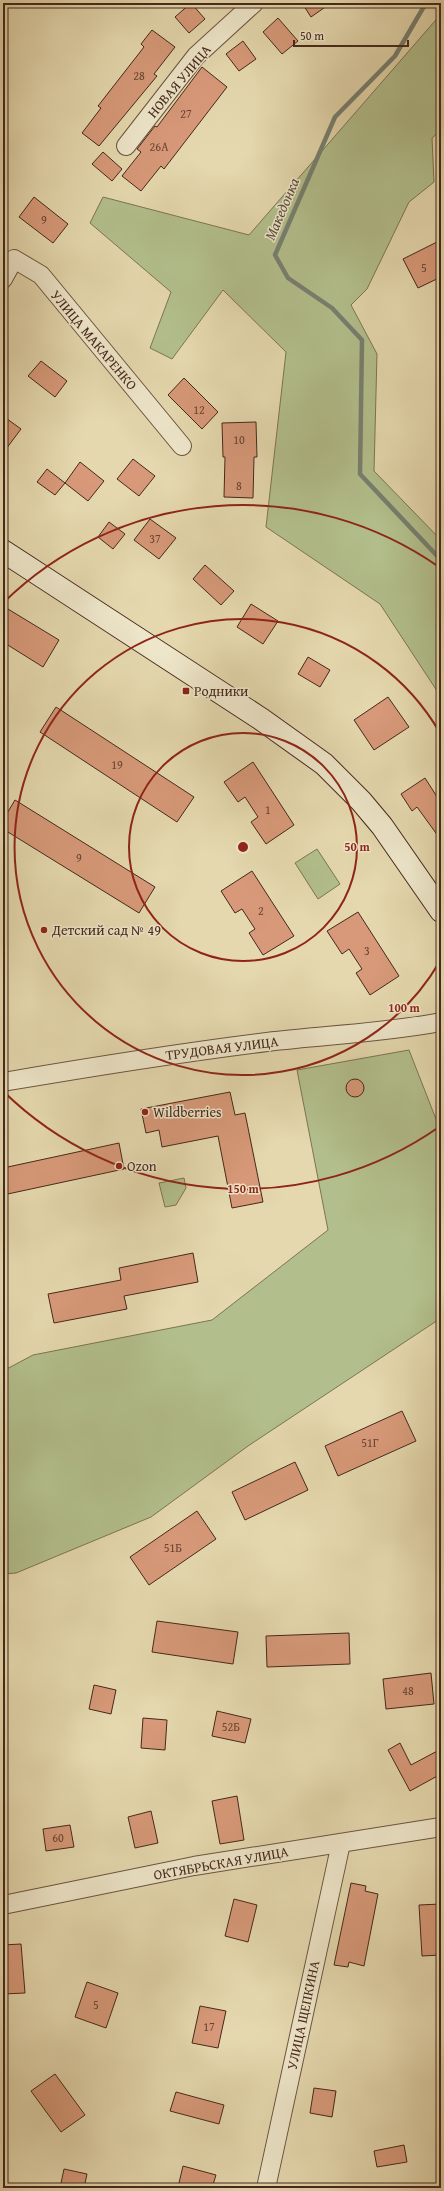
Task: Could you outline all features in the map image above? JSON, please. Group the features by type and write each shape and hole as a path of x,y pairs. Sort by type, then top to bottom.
{"main road":[{"path":"3,551 261,719 324,764 361,801 382,826 441,911"}],"street":[{"name":"НОВАЯ УЛИЦА","path":"126,146 196,56 254,3"},
{"name":"УЛИЦА МАКАРЕНКО","path":"3,279 14,259 41,275 182,446"},
{"name":"ТРУДОВАЯ УЛИЦА","path":"3,1082 139,1059 268,1042 410,1028 441,1022"},
{"name":"ОКТЯБРЬСКАЯ УЛИЦА","path":"3,1905 194,1866 441,1827"},
{"name":"УЛИЦА ЩЕПКИНА","path":"266,2188 341,1843"}],"green space":[{"path":"441,14 441,130 432,138 434,182 409,202 367,289 351,305 377,354 374,471 441,540 441,697 380,604 266,527 286,352 223,290 172,359 150,348 171,292 90,223 103,197 249,235"},
{"path":"317,849 340,884 318,899 295,863"},
{"path":"409,1050 441,1132 441,1318 248,1446 151,1517 16,1573 3,1574 3,1371 33,1355 212,1320 328,1230 297,1070"},
{"path":"184,1178 186,1188 176,1205 165,1207 159,1183"}],"building":[{"path":"191,3 205,19 189,33 175,17"},
{"path":"302,3 331,3 311,17"},
{"path":"278,18 298,41 282,54 263,32"},
{"path":"152,30 175,47 154,74 157,76 99,146 82,133 101,108 98,106 144,47 141,44"},
{"path":"243,41 256,59 239,71 226,54"},
{"path":"202,67 227,87 164,169 161,166 141,191 122,176 141,152 137,149 155,126 157,127"},
{"path":"103,152 122,169 112,181 92,164"},
{"path":"34,197 68,224 53,243 19,217"},
{"path":"441,240 441,277 418,288 403,259"},
{"path":"41,361 67,381 55,397 28,376"},
{"path":"184,378 218,412 202,429 168,395"},
{"path":"3,416 21,429 3,453"},
{"path":"256,422 257,457 254,457 253,498 224,497 225,457 223,457 222,423"},
{"path":"133,459 155,476 139,496 117,479"},
{"path":"80,462 104,481 88,501 65,483"},
{"path":"47,469 65,483 55,495 37,482"},
{"path":"150,519 176,538 159,559 134,540"},
{"path":"109,522 125,534 113,549 98,537"},
{"path":"205,565 234,591 221,605 193,579"},
{"path":"251,604 278,621 263,644 237,627"},
{"path":"3,606 59,640 43,667 3,642"},
{"path":"308,657 330,670 320,687 298,674"},
{"path":"388,697 409,727 374,750 354,720"},
{"path":"56,707 194,797 177,822 40,732"},
{"path":"253,762 294,825 266,844 251,822 258,817 245,797 238,802 224,782"},
{"path":"425,778 441,803 441,840 417,807 412,811 401,794"},
{"path":"15,800 155,887 139,913 3,829 3,820"},
{"path":"252,871 294,936 263,955 249,933 255,929 242,909 235,913 221,891"},
{"path":"358,912 399,976 370,995 356,973 362,969 349,949 342,954 327,931"},
{"path":"355,1079 361,1082 364,1088 361,1094 355,1097 349,1094 346,1088 349,1082"},
{"path":"230,1092 235,1115 245,1113 263,1202 232,1208 218,1136 162,1147 159,1130 146,1133 141,1109"},
{"path":"119,1143 124,1169 3,1195 3,1168"},
{"path":"193,1253 198,1282 124,1296 127,1309 54,1323 48,1294 121,1280 119,1268"},
{"path":"402,1411 416,1441 338,1476 325,1446"},
{"path":"295,1462 308,1490 245,1520 232,1492"},
{"path":"197,1511 216,1539 149,1585 130,1557"},
{"path":"157,1621 238,1632 233,1664 152,1652"},
{"path":"349,1633 350,1664 267,1667 266,1636"},
{"path":"431,1673 434,1704 386,1709 383,1679"},
{"path":"94,1685 116,1690 111,1714 89,1709"},
{"path":"217,1711 251,1719 245,1743 212,1736"},
{"path":"143,1718 167,1720 165,1750 141,1748"},
{"path":"400,1743 411,1765 441,1749 441,1774 410,1791 388,1750"},
{"path":"237,1796 244,1840 220,1844 212,1801"},
{"path":"151,1811 158,1843 135,1848 128,1817"},
{"path":"70,1825 74,1847 46,1851 43,1829"},
{"path":"351,1883 366,1886 365,1891 378,1894 364,1966 349,1962 348,1967 334,1965"},
{"path":"234,1899 257,1905 248,1942 225,1936"},
{"path":"441,1904 441,1955 422,1956 419,1905"},
{"path":"21,1944 25,1993 3,1994 3,1945"},
{"path":"87,1982 118,1993 106,2028 75,2017"},
{"path":"200,2006 226,2011 218,2048 192,2043"},
{"path":"55,2074 85,2115 61,2132 31,2091"},
{"path":"314,2088 336,2091 332,2117 310,2113"},
{"path":"176,2092 224,2105 219,2124 170,2111"},
{"path":"404,2145 407,2162 377,2167 374,2151"},
{"path":"183,2166 216,2175 212,2188 196,2188 179,2183"},
{"path":"64,2169 87,2174 84,2188 60,2188"}],"waterway":[{"name":"Македонка","path":"426,3 395,56 335,117 275,255 288,278 332,308 362,340 360,474 441,560"}],"place":[{"name":"Родники","path":"186,691"},
{"name":"Детский сад № 49","path":"44,930"},
{"name":"Wildberries","path":"145,1112"},
{"name":"Ozon","path":"119,1166"}]}
